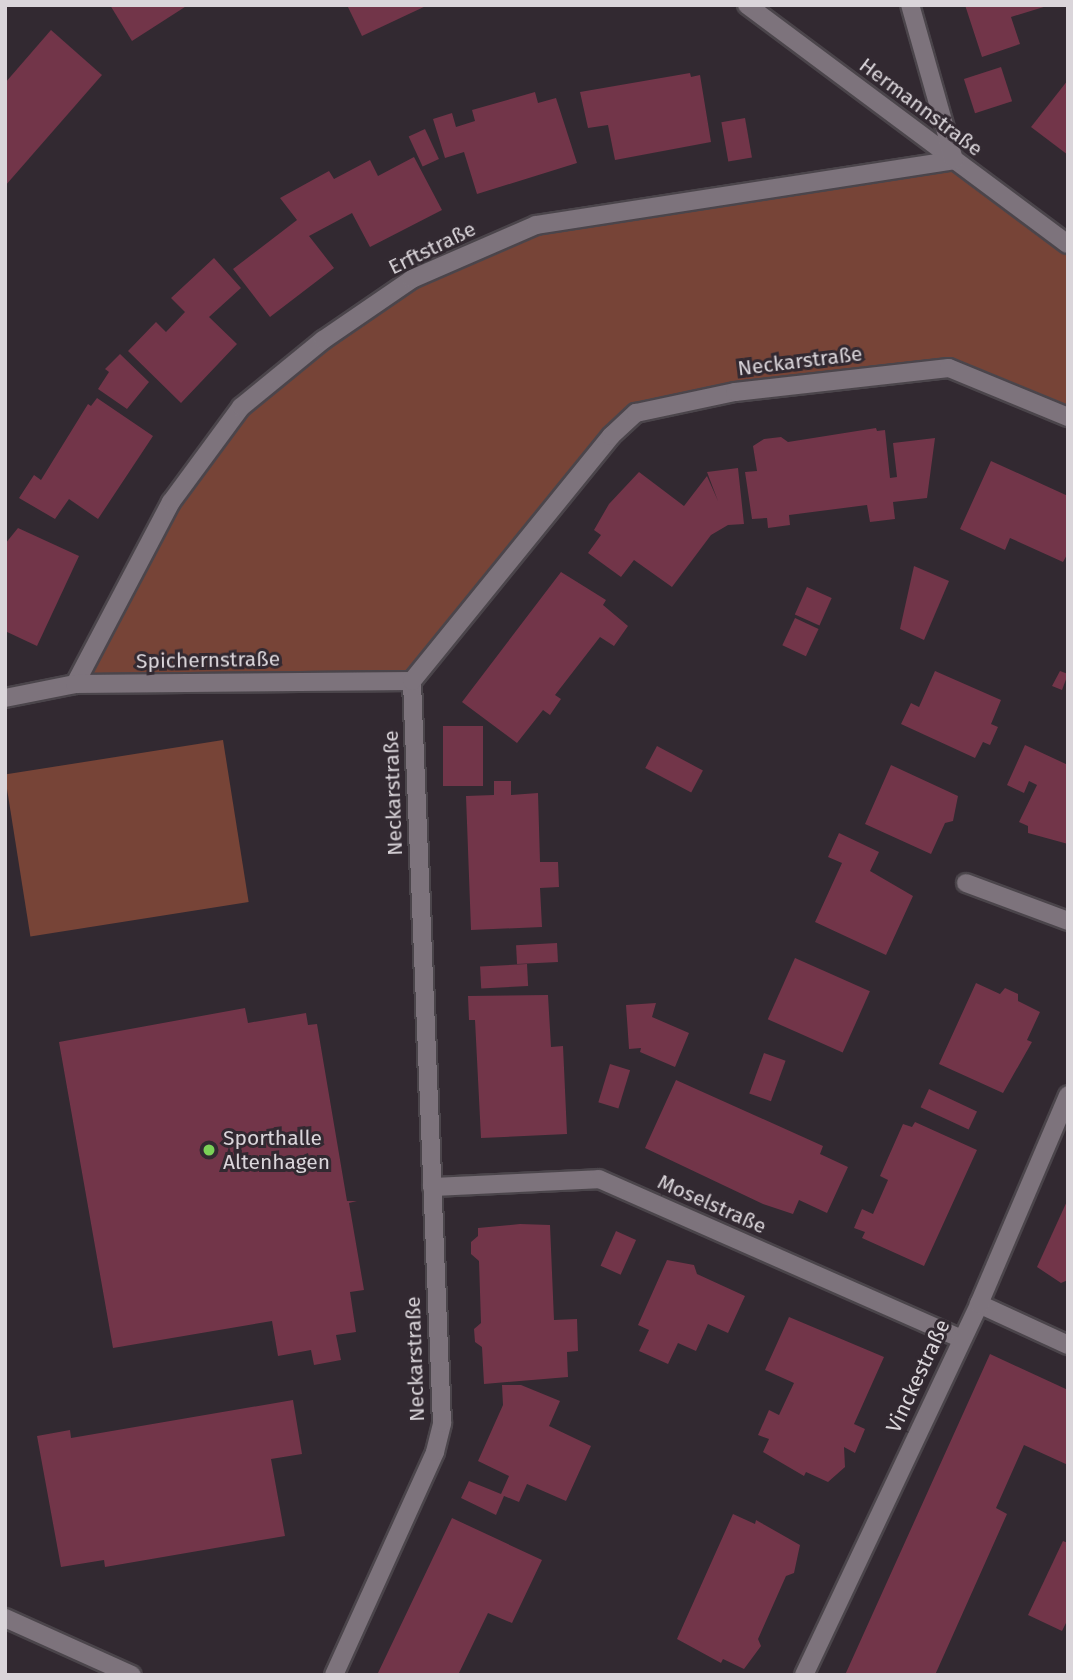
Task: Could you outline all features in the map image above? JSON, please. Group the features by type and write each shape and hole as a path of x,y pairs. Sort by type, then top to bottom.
{"street":[{"name":"Hermannstraße","path":"747,5 1068,244"},
{"path":"910,5 954,160"},
{"name":"Erftstraße","path":"75,684 170,502 241,407 323,340 412,279 536,225 954,160"},
{"name":"Neckarstraße","path":"334,1675 435,1452 442,1423 412,681 611,436 636,413 735,392 949,368 1068,417"},
{"name":"Spichernstraße","path":"5,698 75,684 412,681"},
{"path":"966,883 1068,921"},
{"name":"Vinckestraße","path":"804,1675 959,1338 979,1304 1068,1095"},
{"name":"Moselstraße","path":"432,1187 599,1179 959,1338"},
{"path":"979,1304 1068,1345"},
{"path":"5,1618 132,1675"}],"shaded area":[{"path":"954,160 1068,244 1068,413 949,368 636,413 412,681 75,684 171,502 241,407 412,279 536,225"},
{"path":"223,740 249,902 30,937 5,775"}],"building":[{"path":"110,5 188,5 132,41"},
{"path":"347,5 428,5 362,36"},
{"path":"965,5 1047,6 1011,17 1020,44 982,57"},
{"path":"51,30 102,75 5,186 5,83"},
{"path":"1001,67 1012,101 975,113 964,79"},
{"path":"690,73 691,77 700,75 711,142 615,160 608,125 588,128 580,92"},
{"path":"1068,80 1068,155 1031,127"},
{"path":"535,92 538,103 556,98 577,163 477,194 464,152 445,158 433,119 452,113 456,127 475,121 472,110"},
{"path":"745,118 752,157 728,162 721,122"},
{"path":"425,129 439,159 423,167 409,137"},
{"path":"414,157 442,210 370,247 352,213 309,236 334,268 270,317 233,269 297,220 280,198 329,171 334,179 370,160 378,176"},
{"path":"214,258 241,288 209,317 237,344 181,403 128,351 156,322 166,332 185,312 171,298"},
{"path":"120,354 149,382 127,409 98,389 109,372 105,369"},
{"path":"97,398 153,436 98,519 69,499 55,519 19,498 34,475 41,480 88,404 91,406"},
{"path":"876,428 877,431 885,430 890,478 897,477 893,443 935,438 927,498 893,502 895,519 870,522 867,505 789,515 790,525 768,528 767,518 752,519 745,472 757,471 753,446 764,439 781,437 788,442"},
{"path":"991,461 1068,496 1068,553 1063,562 1010,538 1005,550 960,529"},
{"path":"738,468 744,524 728,525 711,535 672,587 634,560 621,577 588,553 601,535 594,530 609,504 639,472 684,506 707,476 718,501 707,472"},
{"path":"18,528 79,556 37,646 5,631 5,544"},
{"path":"914,566 949,581 924,640 900,629"},
{"path":"561,572 606,600 603,605 628,626 614,646 600,637 555,695 561,699 550,715 543,710 517,743 462,702"},
{"path":"807,587 832,598 819,625 795,614"},
{"path":"795,618 819,629 806,656 782,645"},
{"path":"935,671 1001,700 991,724 998,727 990,745 983,742 975,758 901,724 911,703 919,707"},
{"path":"1060,671 1068,674 1062,690 1052,686"},
{"path":"443,726 483,726 483,786 443,786"},
{"path":"1025,745 1068,765 1068,844 1028,833 1028,826 1019,822 1037,785 1029,781 1024,793 1007,785"},
{"path":"657,746 703,770 691,792 645,768"},
{"path":"891,765 958,796 953,821 945,823 931,854 865,824"},
{"path":"494,781 511,781 511,795 538,793 540,862 558,862 559,887 540,888 542,927 471,930 466,796 494,795"},
{"path":"839,833 879,852 870,871 913,896 886,955 815,922 842,863 828,857"},
{"path":"557,943 558,962 517,964 516,945"},
{"path":"795,958 870,991 843,1053 768,1019"},
{"path":"527,964 528,986 481,988 480,966"},
{"path":"976,983 1000,994 1005,988 1018,994 1018,1001 1040,1012 1027,1040 1032,1042 1003,1093 939,1064"},
{"path":"548,995 551,1047 563,1046 567,1134 481,1138 475,1020 469,1020 468,996"},
{"path":"656,1003 652,1017 689,1033 675,1067 640,1052 641,1048 629,1049 626,1005"},
{"name":"Sporthalle Altenhagen","path":"245,1008 248,1023 306,1013 308,1025 317,1024 347,1201 357,1201 349,1203 364,1290 350,1292 356,1332 336,1335 341,1360 314,1365 311,1350 278,1356 272,1321 113,1348 59,1042"},
{"path":"764,1053 786,1061 771,1101 749,1093"},
{"path":"610,1064 630,1070 618,1108 598,1102"},
{"path":"676,1080 823,1146 820,1154 848,1167 827,1213 799,1200 793,1214 763,1204 645,1148"},
{"path":"929,1089 977,1111 969,1130 921,1107"},
{"path":"915,1122 977,1150 924,1266 862,1238 865,1232 854,1228 862,1209 873,1214 888,1180 880,1176 903,1124 912,1127"},
{"path":"1068,1199 1068,1280 1061,1283 1037,1267"},
{"path":"520,1224 550,1225 554,1320 577,1319 578,1351 567,1352 568,1377 484,1384 482,1347 475,1342 474,1329 481,1323 479,1261 471,1254 471,1242 478,1236 478,1228"},
{"path":"616,1231 636,1240 621,1275 601,1266"},
{"path":"667,1260 694,1265 697,1274 745,1296 728,1333 708,1324 696,1351 678,1343 668,1364 639,1351 649,1330 638,1325"},
{"path":"789,1317 884,1357 854,1424 865,1429 855,1453 844,1447 845,1467 828,1482 806,1472 804,1476 763,1452 769,1439 758,1435 769,1410 779,1415 794,1383 765,1370"},
{"path":"990,1354 1068,1390 1068,1465 1024,1445 996,1508 1007,1514 935,1675 845,1675"},
{"path":"502,1385 521,1385 560,1401 549,1426 591,1446 566,1501 527,1484 519,1502 504,1496 496,1515 461,1498 469,1481 501,1494 509,1476 478,1461 503,1405"},
{"path":"293,1400 302,1454 271,1459 285,1536 105,1567 104,1560 61,1567 37,1436 70,1430 71,1438"},
{"path":"733,1514 755,1524 756,1520 800,1545 794,1573 786,1576 758,1639 761,1646 744,1669 723,1659 721,1663 677,1639"},
{"path":"452,1518 542,1560 512,1623 488,1613 458,1675 377,1675"},
{"path":"1063,1541 1068,1543 1068,1619 1062,1631 1028,1615"}],"place":[{"name":"Sporthalle Altenhagen","path":"209,1150"}]}
